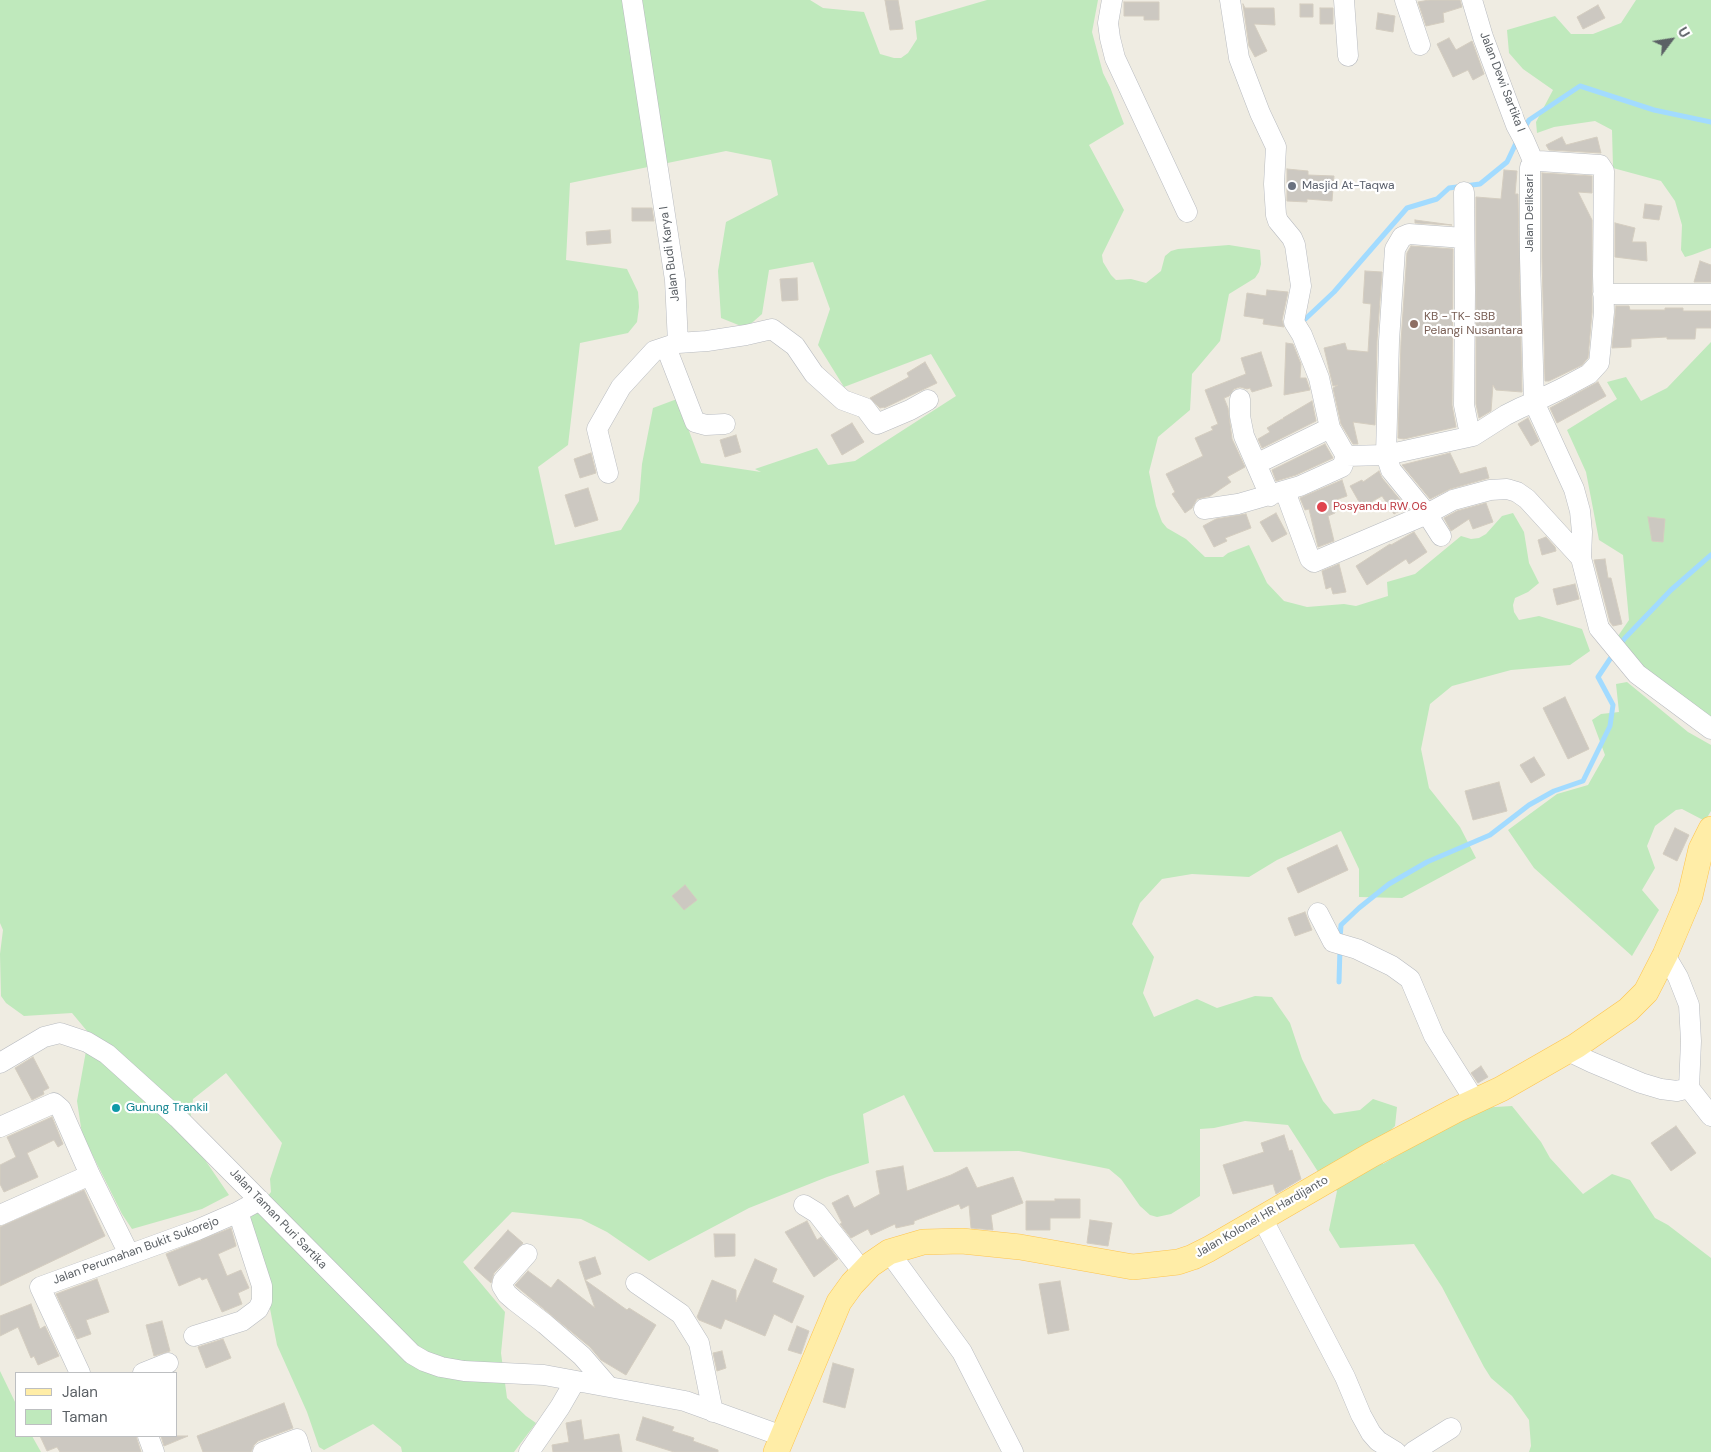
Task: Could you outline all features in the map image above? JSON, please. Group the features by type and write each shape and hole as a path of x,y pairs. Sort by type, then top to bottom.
{"main road":[{"name":"Jalan Kolonel HR Hardijanto","path":"779,1444 839,1302 863,1272 889,1252 923,1242 962,1241 1020,1247 1133,1267 1178,1262 1193,1258 1371,1155 1501,1089 1568,1051 1628,1010 1646,992 1665,955 1690,896 1701,849 1711,829"}],"street":[{"name":"Jalan Budi Karya I","path":"632,0 675,280 672,345 696,422 706,425 725,424"},
{"path":"1112,0 1108,23 1115,58 1187,212"},
{"path":"1204,509 1238,504 1300,486 1342,467 1346,456 1330,428 1319,378 1298,328 1301,286 1295,245 1276,215 1275,208 1276,147 1260,113 1239,58 1230,0"},
{"path":"1344,0 1348,56"},
{"path":"1405,0 1420,45"},
{"name":"Jalan Dewi Sartika I","path":"1472,0 1483,37 1534,163"},
{"name":"Jalan Deliksari","path":"1346,456 1386,455 1437,442 1473,436 1506,415 1534,402 1589,374 1599,363 1604,312 1603,169 1600,165 1539,161 1530,167 1530,258 1534,402 1574,489 1580,511 1582,532 1580,558 1599,628 1637,674 1711,730"},
{"path":"1464,192 1464,405 1468,425 1473,436"},
{"path":"1441,536 1427,514 1391,470 1386,455 1389,341 1395,248 1402,237 1409,234 1464,238"},
{"path":"1603,294 1711,294"},
{"path":"608,473 597,429 621,387 654,351 672,345 707,342 772,329 795,346 814,374 844,400 865,408 877,424 928,400"},
{"path":"1240,399 1241,425 1256,464 1277,493 1310,559 1314,562 1427,514"},
{"path":"1256,464 1330,428"},
{"name":"Jalan Deliksari","path":"1427,514 1453,500 1490,490 1507,489 1517,492 1527,499 1580,558"},
{"path":"1318,913 1340,944 1357,949 1392,966 1410,979 1434,1036 1476,1101"},
{"path":"1665,955 1678,977 1689,1006 1691,1041 1689,1088 1711,1116"},
{"name":"Jalan Taman Puri Sartika","path":"0,1062 44,1037 60,1033 87,1042 107,1054 178,1118 412,1354 424,1361 441,1367 464,1371 544,1375 685,1401 713,1412 779,1444"},
{"path":"1568,1051 1641,1083 1661,1089 1677,1091 1689,1088"},
{"path":"0,1128 54,1103 61,1109 90,1175 129,1254"},
{"path":"0,1215 90,1175"},
{"name":"Jalan Perumahan Bukit Sukorejo","path":"80,1372 40,1287 236,1214 260,1200"},
{"path":"804,1205 817,1213 863,1272"},
{"path":"194,1336 242,1321 258,1309 262,1301 262,1286 236,1214"},
{"path":"1262,1218 1345,1377 1371,1433 1378,1441 1396,1452"},
{"path":"889,1252 962,1352 1013,1452"},
{"path":"527,1254 503,1281 502,1286 515,1301 582,1356 608,1386"},
{"path":"636,1283 681,1314 699,1343 713,1412"},
{"path":"146,1372 168,1363"},
{"path":"529,1452 560,1407 575,1381"},
{"path":"1413,1452 1451,1428"},
{"path":"543,1430 548,1452"},
{"path":"148,1437 154,1452"},
{"path":"263,1452 296,1439 301,1452"}],"green space":[{"path":"0,0 810,0 823,8 864,12 880,54 901,58 908,53 917,39 915,21 987,0 1098,0 1092,32 1103,73 1124,124 1089,145 1124,210 1102,255 1103,262 1111,275 1116,280 1131,279 1146,283 1161,271 1165,256 1171,251 1178,249 1229,245 1260,250 1261,264 1259,272 1255,278 1229,294 1220,341 1192,374 1190,410 1158,437 1149,472 1156,506 1162,522 1167,528 1186,539 1205,557 1223,557 1228,553 1249,545 1267,583 1284,601 1307,607 1344,604 1356,606 1388,596 1387,582 1415,574 1461,536 1471,539 1479,538 1486,534 1502,516 1513,513 1524,532 1529,563 1539,583 1528,592 1515,598 1514,612 1519,620 1539,616 1582,629 1590,651 1570,665 1511,670 1452,686 1430,704 1421,749 1429,788 1460,827 1476,858 1402,898 1359,897 1359,869 1341,831 1277,860 1249,877 1192,874 1162,879 1140,903 1132,924 1154,957 1143,993 1154,1017 1197,999 1217,1008 1255,996 1272,997 1290,1023 1302,1059 1323,1101 1334,1114 1360,1110 1373,1099 1397,1107 1395,1126 1379,1142 1383,1164 1478,1108 1512,1106 1541,1142 1550,1158 1583,1194 1612,1174 1630,1180 1655,1218 1668,1225 1711,1258 1711,1452 1529,1452 1531,1446 1529,1420 1512,1396 1491,1378 1442,1287 1414,1244 1340,1248 1329,1230 1337,1191 1322,1178 1288,1125 1245,1121 1200,1129 1200,1196 1171,1214 1157,1217 1150,1215 1140,1206 1121,1179 1109,1169 1019,1151 934,1152 904,1095 863,1114 869,1163 827,1177 749,1208 649,1261 607,1232 581,1219 512,1212 463,1262 505,1312 501,1353 507,1398 536,1423 514,1452 402,1452 401,1447 373,1424 324,1450 319,1447 307,1412 277,1345 262,1267 250,1218 271,1192 270,1179 282,1143 226,1073 193,1099 188,1135 229,1195 202,1209 132,1229 122,1214 82,1134 77,1101 86,1051 87,1031 72,1013 24,1016 6,1003 1,996 0,954 3,930 0,923","holes":["726,151 771,160 778,195 726,222 718,271 721,318 746,328 762,314 769,270 813,262 830,309 818,345 844,387 931,354 956,396 855,461 828,465 817,448 755,469 761,472 701,463 677,399 653,408 642,464 639,501 621,530 555,545 538,467 568,445 580,343 628,333 637,322 639,307 638,292 627,269 566,260 570,183"]},
{"path":"1636,0 1711,0 1711,248 1685,257 1681,250 1682,225 1675,201 1661,181 1613,168 1612,130 1595,121 1554,127 1537,133 1536,122 1553,90 1523,69 1509,53 1507,30 1555,16 1571,34 1593,34 1621,23"},
{"path":"1711,342 1711,717 1652,680 1618,636 1629,620 1623,555 1599,540 1586,472 1567,430 1617,399 1607,382 1626,377 1641,401 1667,388"},
{"path":"1627,682 1688,732 1711,745 1711,811 1705,821 1682,809 1676,810 1655,826 1647,846 1655,868 1642,890 1659,910 1632,956 1534,868 1508,830 1557,794 1588,785 1605,755 1592,720 1601,714 1619,712 1616,684"},
{"path":"0,1371 15,1402 15,1437 33,1437 41,1452 0,1452"}],"building":[{"path":"885,0 898,0 903,29 890,30"},
{"path":"1460,0 1462,7 1443,13 1444,22 1426,26 1418,2"},
{"path":"1124,2 1159,2 1159,20 1144,20 1144,16 1124,16"},
{"path":"1243,4 1245,8 1274,8 1275,25 1254,24 1267,51 1255,57 1249,46"},
{"path":"1300,4 1313,4 1313,17 1300,17"},
{"path":"1598,5 1605,18 1583,29 1577,17"},
{"path":"1320,8 1333,8 1333,24 1320,24"},
{"path":"1378,13 1395,16 1393,32 1376,29"},
{"path":"1449,38 1456,50 1472,41 1484,74 1473,80 1468,70 1453,77 1437,44"},
{"path":"1562,137 1566,145 1597,137 1601,153 1549,150 1546,145"},
{"path":"1287,169 1308,171 1308,175 1334,176 1332,201 1307,199 1307,202 1287,201"},
{"path":"1504,170 1517,171 1515,194 1518,194 1522,392 1496,390 1493,385 1491,411 1479,418 1476,404 1476,197 1501,199"},
{"path":"1542,173 1592,176 1592,193 1578,192 1592,220 1592,312 1588,358 1582,365 1549,381 1545,381"},
{"path":"1645,204 1662,206 1659,220 1643,218"},
{"path":"632,208 652,208 654,221 632,221"},
{"path":"1415,220 1452,225 1415,223"},
{"path":"1615,223 1635,228 1632,242 1646,242 1647,261 1615,257"},
{"path":"610,230 611,243 587,245 586,232"},
{"path":"1411,246 1453,249 1452,405 1456,427 1404,439 1398,438 1401,342 1407,253"},
{"path":"1700,261 1711,265 1711,282 1694,282"},
{"path":"1365,271 1382,272 1377,341 1375,425 1353,422 1358,444 1353,444 1341,424 1333,388 1338,385 1333,386 1324,348 1345,343 1347,350 1368,352 1371,304 1363,303"},
{"path":"797,278 798,300 782,301 780,279"},
{"path":"1267,290 1288,292 1282,320 1284,327 1263,324 1264,319 1244,316 1247,293 1266,296"},
{"path":"1616,306 1629,306 1630,310 1683,308 1683,311 1711,311 1711,328 1696,328 1695,339 1667,339 1667,337 1631,339 1631,347 1612,348"},
{"path":"1286,343 1293,344 1301,364 1300,378 1306,378 1310,390 1284,395"},
{"path":"1261,352 1272,386 1252,392 1250,388 1240,387 1234,389 1229,396 1224,398 1228,408 1232,439 1245,467 1227,477 1231,482 1210,496 1197,499 1192,508 1185,513 1172,494 1175,492 1166,474 1203,456 1195,438 1213,430 1211,427 1218,424 1205,390 1246,374 1241,358"},
{"path":"925,362 937,383 884,408 880,408 870,398 909,377 907,373"},
{"path":"1598,382 1606,396 1557,423 1550,408"},
{"path":"1312,401 1316,421 1262,448 1258,439 1270,432 1267,428"},
{"path":"1528,418 1539,441 1531,446 1518,424"},
{"path":"852,423 864,442 842,455 831,435"},
{"path":"736,435 741,452 725,457 720,440"},
{"path":"1325,444 1333,458 1296,475 1276,481 1272,470"},
{"path":"591,453 596,473 580,478 574,459"},
{"path":"1450,453 1460,474 1486,467 1489,478 1450,489 1430,499 1402,465"},
{"path":"1379,471 1382,478 1406,507 1394,514 1382,496 1362,507 1350,486 1362,480 1363,482"},
{"path":"1342,480 1347,496 1333,501 1335,513 1328,516 1334,541 1318,547 1309,509 1305,510 1300,498"},
{"path":"588,488 598,520 575,527 565,495"},
{"path":"1486,503 1493,522 1473,529 1469,519 1451,531 1444,518 1457,511"},
{"path":"1276,513 1287,534 1272,542 1260,522"},
{"path":"1246,514 1251,528 1225,538 1227,541 1214,547 1203,526 1216,519"},
{"path":"1648,517 1665,519 1663,542 1652,541"},
{"path":"1414,532 1427,552 1409,564 1406,559 1367,585 1356,566 1390,544"},
{"path":"1546,537 1555,547 1556,551 1542,555 1538,540"},
{"path":"1605,559 1608,578 1611,578 1622,624 1613,626 1610,622 1594,560"},
{"path":"1339,564 1346,592 1333,594 1331,587 1326,589 1322,571"},
{"path":"1575,584 1579,599 1557,605 1553,589"},
{"path":"1565,697 1589,749 1568,759 1543,708"},
{"path":"1534,757 1545,775 1531,783 1520,765"},
{"path":"1499,782 1507,811 1473,820 1465,791"},
{"path":"1675,828 1689,835 1677,861 1663,854"},
{"path":"1337,845 1348,870 1298,893 1287,868"},
{"path":"685,885 697,900 684,910 672,896"},
{"path":"1305,912 1312,930 1295,936 1288,918"},
{"path":"33,1057 49,1088 43,1091 44,1094 32,1100 15,1068"},
{"path":"1481,1066 1488,1077 1478,1083 1471,1073"},
{"path":"52,1117 63,1144 58,1147 54,1140 27,1153 38,1177 4,1192 0,1184 0,1165 16,1157 7,1137"},
{"path":"1676,1126 1696,1153 1671,1171 1651,1143"},
{"path":"1284,1135 1289,1151 1292,1150 1301,1179 1276,1194 1273,1184 1233,1194 1223,1165 1264,1152 1261,1143"},
{"path":"903,1166 907,1191 967,1167 977,1188 1013,1177 1023,1203 991,1215 993,1230 971,1228 969,1205 961,1209 959,1204 914,1221 914,1224 896,1228 895,1224 871,1235 868,1229 851,1238 840,1224 842,1223 832,1203 848,1195 854,1208 880,1194 876,1171"},
{"path":"84,1190 105,1236 0,1286 0,1227"},
{"path":"1055,1199 1080,1199 1080,1218 1050,1218 1050,1230 1026,1230 1026,1201 1055,1201"},
{"path":"1090,1220 1112,1223 1108,1246 1087,1243"},
{"path":"807,1221 817,1240 821,1237 838,1259 814,1277 785,1232"},
{"path":"231,1228 236,1246 218,1254 227,1276 241,1270 249,1288 238,1293 242,1304 222,1312 207,1278 202,1280 200,1277 179,1286 166,1254"},
{"path":"508,1230 523,1243 494,1273 491,1283 474,1268"},
{"path":"714,1234 735,1234 735,1256 715,1257"},
{"path":"595,1257 601,1274 585,1280 579,1262"},
{"path":"755,1259 777,1269 772,1282 804,1296 792,1323 774,1314 765,1336 725,1319 721,1329 699,1320 697,1317 712,1280 736,1290 736,1302"},
{"path":"528,1271 551,1288 558,1279 595,1308 585,1280 627,1310 629,1308 656,1325 626,1375 601,1360 590,1347 515,1285"},
{"path":"97,1279 109,1312 86,1320 91,1334 77,1339 56,1294"},
{"path":"1060,1281 1069,1330 1048,1334 1039,1284"},
{"path":"31,1304 40,1329 45,1326 59,1356 38,1365 34,1356 31,1358 18,1327 0,1336 0,1316"},
{"path":"162,1321 170,1351 154,1356 146,1325"},
{"path":"797,1326 809,1331 801,1354 788,1350"},
{"path":"223,1339 231,1358 206,1368 198,1347"},
{"path":"722,1351 726,1368 717,1371 713,1353"},
{"path":"833,1363 854,1369 845,1408 823,1402"},
{"path":"284,1403 293,1428 258,1441 251,1452 203,1452 197,1436"},
{"path":"643,1417 674,1427 672,1431 694,1438 693,1441 718,1450 718,1452 674,1452 636,1440"},
{"path":"581,1420 584,1440 619,1434 622,1452 553,1452 552,1445 569,1442 566,1423"},
{"path":"188,1436 164,1446 161,1437"},
{"path":"40,1437 136,1437 141,1452 60,1452 57,1447 47,1451"}],"waterway":[{"path":"1524,129 1529,120 1580,86 1654,110 1711,122"},
{"path":"1300,324 1334,292 1407,208 1437,199 1449,188 1480,184 1507,162 1517,141"},
{"path":"1619,646 1671,590 1711,555"},
{"path":"1340,939 1341,925 1389,884 1427,862 1490,835 1529,805 1554,791 1583,781 1610,726 1613,705 1598,677 1614,653"},
{"path":"1339,982 1340,948"}],"place":[{"name":"Masjid At-Taqwa","path":"1292,186"},
{"name":"KB - TK- SBB Pelangi Nusantara","path":"1414,324"},
{"name":"Posyandu RW 06","path":"1322,507"},
{"name":"Gunung Trankil","path":"116,1108"}]}
